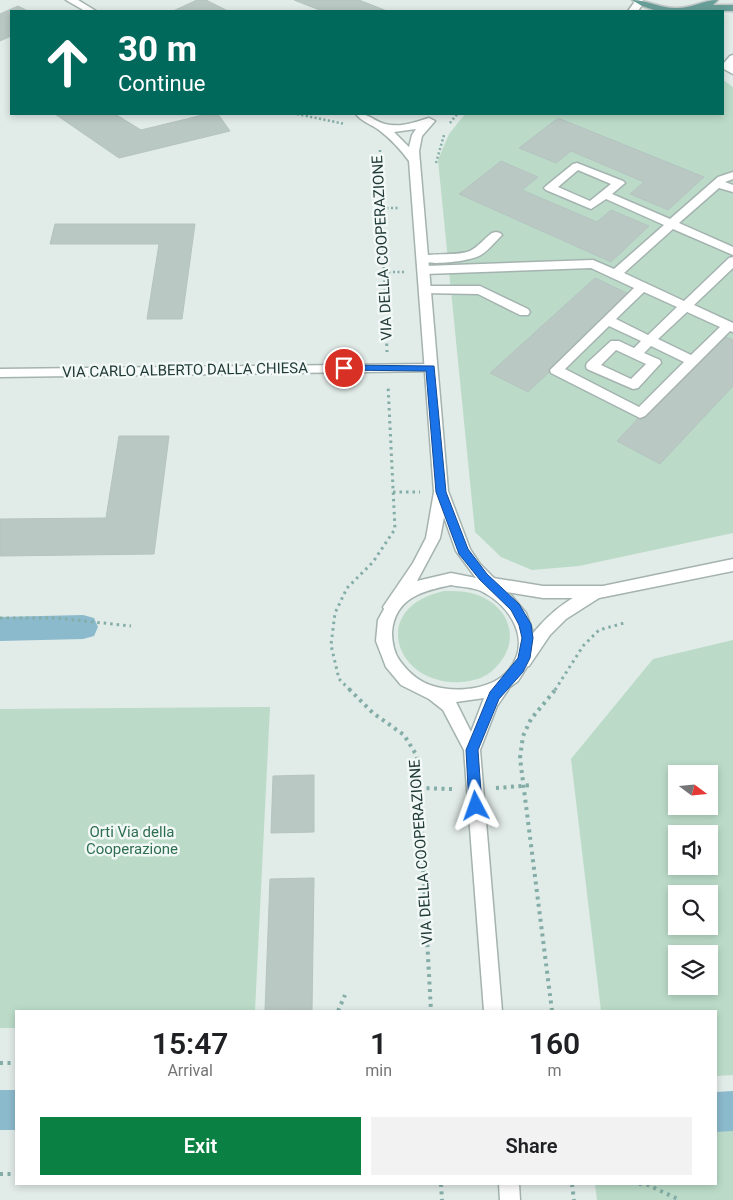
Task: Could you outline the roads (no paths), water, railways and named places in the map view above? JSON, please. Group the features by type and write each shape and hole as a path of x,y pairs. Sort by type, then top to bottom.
{"main road":[{"path":"702,7 713,0"},
{"path":"638,1 667,10"},
{"path":"690,10 702,7 733,8"}],"street":[{"path":"70,0 89,10"},
{"path":"733,58 726,66 733,70"},
{"path":"361,115 391,128 406,128 434,117"},
{"path":"434,117 417,135 414,144 414,160 424,264 441,492 433,538 409,582 391,607 384,622 382,633 388,659 395,668 410,682 434,693 450,696 472,695 488,691 505,682"},
{"name":"VIA DELLA COOPERAZIONE","path":"378,124 397,139 414,160"},
{"path":"577,166 619,183 605,195 591,206 550,188 577,166"},
{"path":"616,274 717,183 733,175"},
{"path":"717,183 733,189"},
{"path":"605,195 733,251"},
{"path":"424,264 475,253 496,235"},
{"path":"635,354 733,262"},
{"path":"424,264 593,264 731,327 640,413 556,370 642,287"},
{"path":"426,290 480,290 524,312"},
{"path":"607,320 693,361"},
{"path":"615,344 635,354 655,363 633,386 592,366 615,344"},
{"path":"582,345 604,355"},
{"name":"VIA CARLO ALBERTO DALLA CHIESA","path":"0,373 431,368"},
{"path":"643,375 667,387"},
{"path":"598,391 614,376"},
{"path":"441,492 463,551 520,614 527,632 527,649 521,664"},
{"path":"472,750 490,703 558,615 581,600 603,592 733,565"},
{"path":"391,607 404,595 422,584 441,580 465,580 558,594 603,592"},
{"path":"465,580 490,588 506,598"},
{"path":"434,693 449,705 472,750 493,1010"},
{"path":"508,1185 510,1200"}],"waterway":[{"path":"0,629 83,627"},
{"path":"0,1110 15,1110"},
{"path":"717,1112 733,1111"}],"park label":[{"name":"Orti Via della Cooperazione","path":"132,840"}]}
